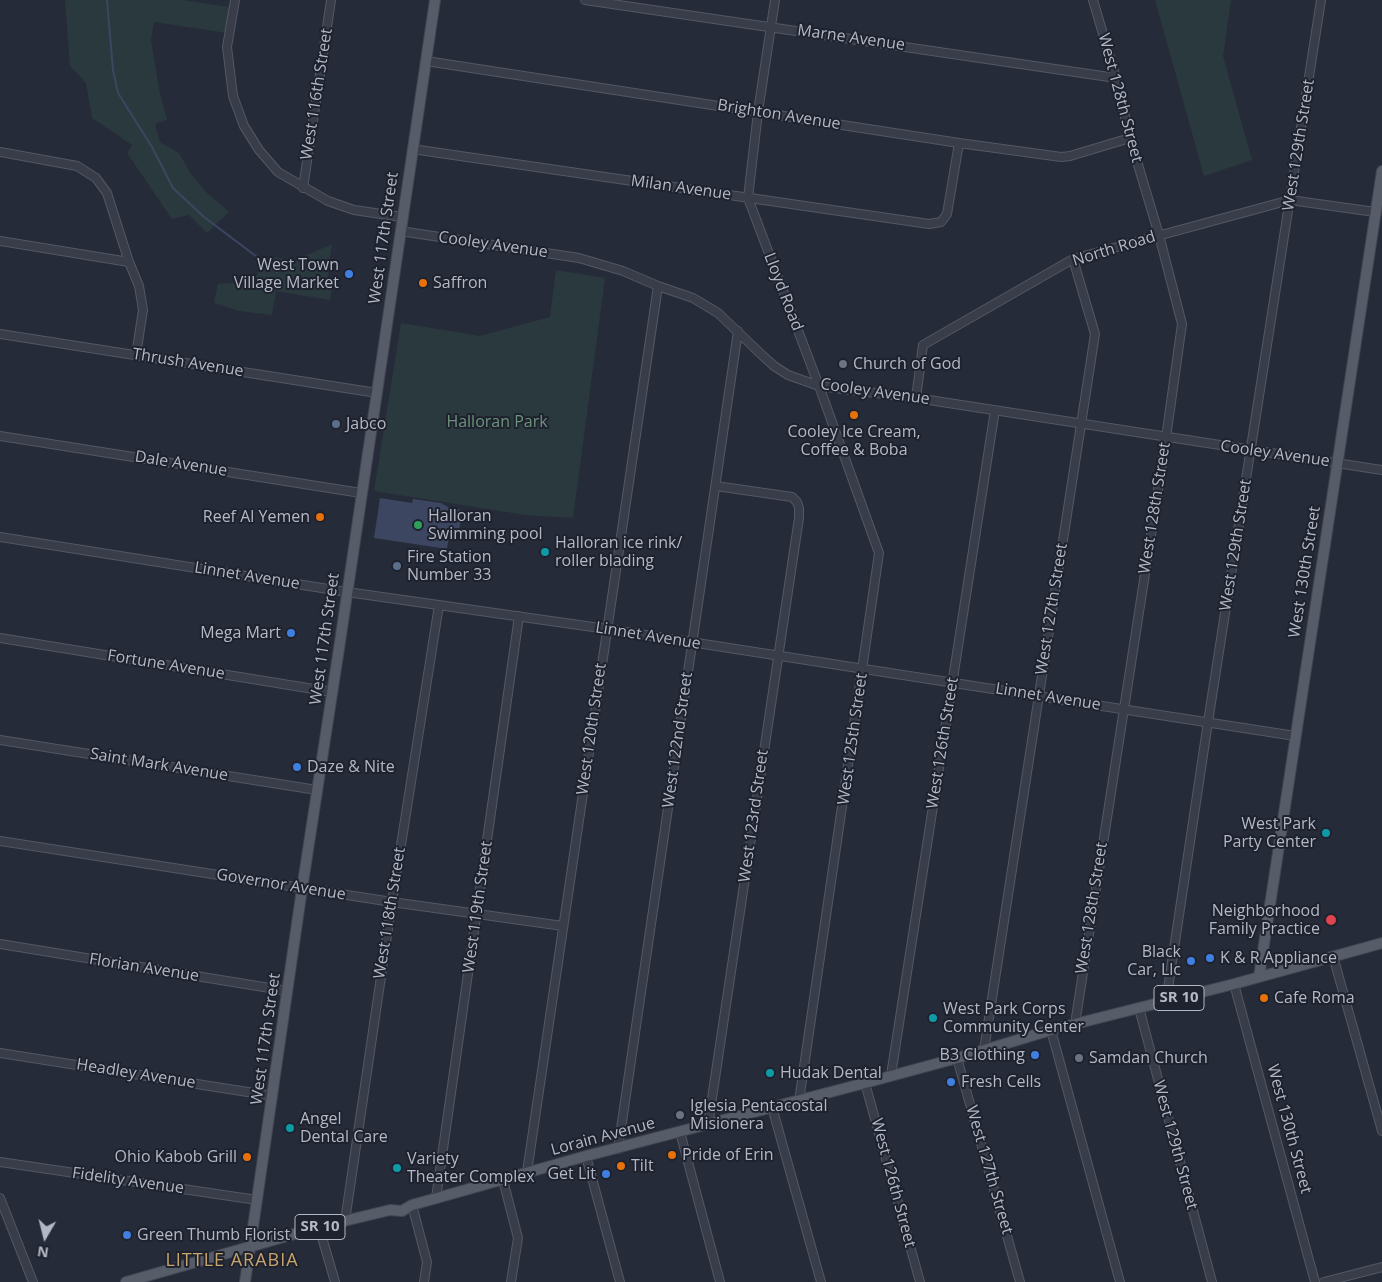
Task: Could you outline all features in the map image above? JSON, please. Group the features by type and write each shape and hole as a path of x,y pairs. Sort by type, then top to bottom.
{"main road":[{"name":"West 117th Street","path":"245,1282 435,0"},
{"name":"West 130th Street","path":"1259,977 1382,171"},
{"name":"Lorain Avenue","path":"129,1282 319,1227 390,1210 402,1210 412,1205 527,1172 958,1058 1051,1030 1234,984 1382,941"}],"street":[{"path":"235,0 227,47 233,96 244,126 259,150 278,172 302,188 328,201 354,210 402,217"},
{"name":"West 116th Street","path":"302,188 331,0"},
{"name":"Marne Avenue","path":"585,0 1116,78"},
{"path":"748,198 758,112 775,0"},
{"name":"West 128th Street","path":"1075,1024 1182,324 1159,235 1130,138 1116,78 1093,0"},
{"name":"West 129th Street","path":"1166,1002 1321,0"},
{"name":"Brighton Avenue","path":"426,61 1061,157 1130,138"},
{"name":"Milan Avenue","path":"412,149 929,224 941,222 947,214 959,143"},
{"path":"0,152 77,166 96,178 107,193 139,286 143,310 136,355"},
{"name":"Lloyd Road","path":"748,198 819,386"},
{"name":"North Road","path":"916,398 923,344 1073,259 1290,200 1375,212"},
{"name":"Cooley Avenue","path":"400,231 579,258 623,271 658,286 694,298 718,313 762,356 788,375 819,386 916,398 1382,470"},
{"path":"0,241 130,262"},
{"name":"West 127th Street","path":"984,1050 1095,334 1073,259"},
{"name":"West 120th Street","path":"527,1172 658,286"},
{"name":"West 122nd Street","path":"618,1149 738,331"},
{"name":"Thrush Avenue","path":"0,334 376,393"},
{"name":"West 125th Street","path":"799,1100 879,553 819,386"},
{"name":"West 126th Street","path":"892,1075 995,410"},
{"name":"Dale Avenue","path":"0,436 361,492"},
{"name":"West 123rd Street","path":"708,1125 799,508 797,502 792,497 716,486"},
{"name":"Linnet Avenue","path":"0,537 347,592 607,629 1295,736"},
{"name":"West 118th Street","path":"345,1221 392,902 439,605"},
{"name":"West 119th Street","path":"436,1198 520,616"},
{"name":"Fortune Avenue","path":"0,638 332,692"},
{"name":"Saint Mark Avenue","path":"0,740 317,790"},
{"name":"Governor Avenue","path":"0,842 563,926"},
{"name":"Florian Avenue","path":"0,944 288,991"},
{"path":"1333,956 1348,1004 1382,1131"},
{"name":"West 130th Street","path":"1234,984 1315,1282"},
{"name":"West 129th Street","path":"1139,1008 1212,1282"},
{"path":"1051,1030 1120,1282"},
{"name":"Headley Avenue","path":"0,1053 273,1096"},
{"name":"West 127th Street","path":"958,1058 1020,1282"},
{"name":"West 126th Street","path":"865,1083 920,1282"},
{"path":"772,1107 821,1282"},
{"path":"680,1132 720,1282"},
{"path":"586,1156 620,1282"},
{"name":"Fidelity Avenue","path":"0,1162 257,1200"},
{"path":"503,1180 518,1238 511,1282"},
{"path":"0,1198 34,1282"},
{"path":"412,1205 427,1262 424,1282"},
{"path":"319,1227 335,1282"},
{"path":"1324,1282 1382,1267"}],"green space":[{"path":"65,0 182,0 230,7 227,33 154,22 151,40 160,94 167,120 155,124 160,142 179,153 191,174 206,192 229,212 207,233 189,215 172,219 127,153 132,145 92,118 86,83 70,66"},
{"path":"1155,0 1231,0 1223,56 1252,160 1204,176"},
{"path":"332,244 327,282 333,283 330,300 276,291 272,315 239,311 214,303 218,284 253,281 269,257 296,260"},
{"name":"Halloran Park","path":"556,270 605,278 573,518 525,515 374,491 401,323 480,336 550,317"}],"water":[{"name":"Halloran Swimming pool","path":"380,498 412,503 413,499 441,503 450,508 461,510 459,530 456,536 449,536 447,549 374,538"}],"waterway":[{"path":"107,0 113,70 118,93 152,147 173,188 204,217 277,272"}],"place":[{"name":"West Town Village Market","path":"349,274"},
{"name":"Saffron","path":"423,283"},
{"name":"Church of God","path":"843,364"},
{"name":"Cooley Ice Cream, Coffee & Boba","path":"854,415"},
{"name":"Jabco","path":"336,424"},
{"name":"Reef Al Yemen","path":"320,517"},
{"name":"Halloran Swimming pool","path":"418,525"},
{"name":"Halloran ice rink/ roller blading","path":"545,552"},
{"name":"Fire Station Number 33","path":"397,566"},
{"name":"Mega Mart","path":"291,633"},
{"name":"Daze & Nite","path":"297,767"},
{"name":"West Park Party Center","path":"1326,833"},
{"name":"Neighborhood Family Practice","path":"1331,920"},
{"name":"K & R Appliance","path":"1210,958"},
{"name":"Black Car, Llc","path":"1191,961"},
{"name":"Cafe Roma","path":"1264,998"},
{"name":"West Park Corps Community Center","path":"933,1018"},
{"name":"B3 Clothing","path":"1035,1055"},
{"name":"Samdan Church","path":"1079,1058"},
{"name":"Hudak Dental","path":"770,1073"},
{"name":"Fresh Cells","path":"951,1082"},
{"name":"Iglesia Pentacostal Misionera","path":"680,1115"},
{"name":"Angel Dental Care","path":"290,1128"},
{"name":"Pride of Erin","path":"672,1155"},
{"name":"Ohio Kabob Grill","path":"247,1157"},
{"name":"Tilt","path":"621,1166"},
{"name":"Variety Theater Complex","path":"397,1168"},
{"name":"Get Lit","path":"606,1174"},
{"name":"Green Thumb Florist","path":"127,1235"}],"district":[{"name":"LITTLE ARABIA","path":"232,1261"}]}
